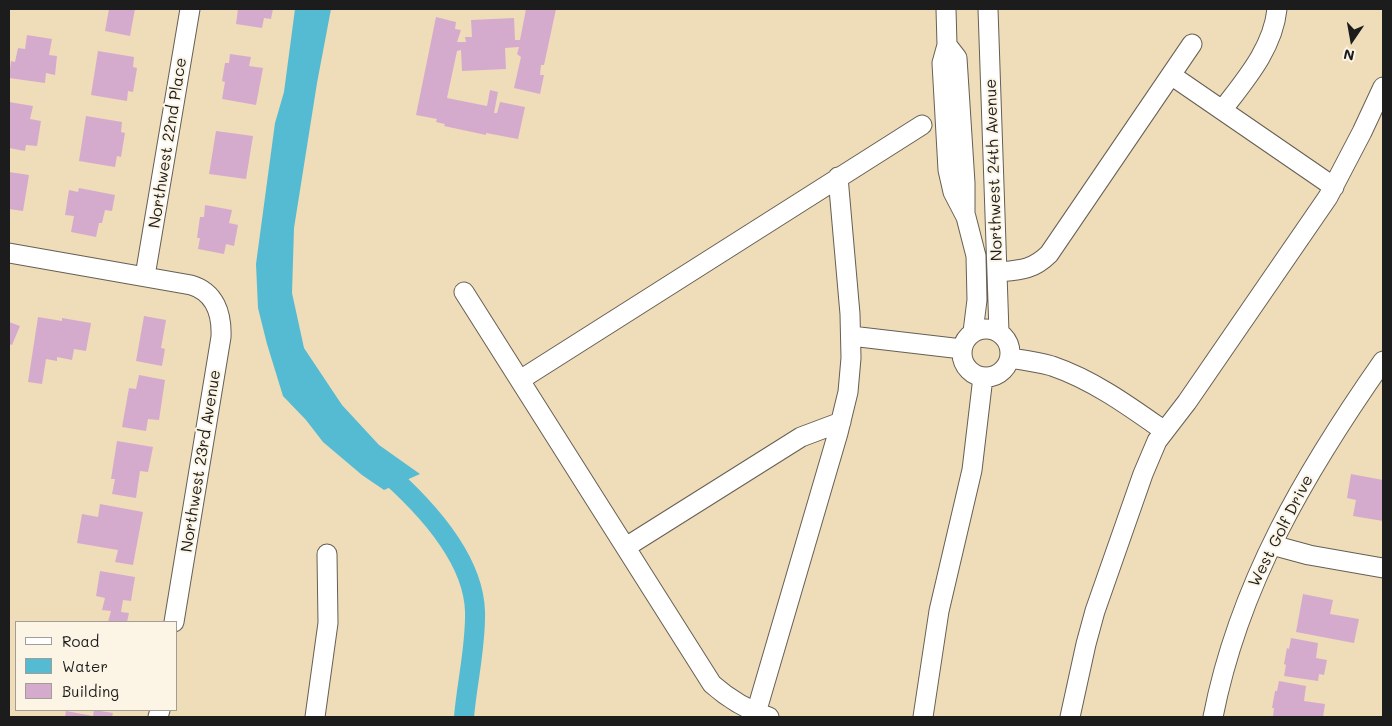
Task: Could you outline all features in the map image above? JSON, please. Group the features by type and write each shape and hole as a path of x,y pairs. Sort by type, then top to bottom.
{"street":[{"name":"Northwest 22nd Place","path":"145,276 190,9"},
{"name":"Northwest 24th Avenue","path":"946,9 947,45 942,63 948,170 953,192 966,217 974,244 978,270 973,332"},
{"name":"Northwest 24th Avenue","path":"988,9 999,332"},
{"path":"1223,109 1250,74 1262,54 1273,30 1277,9"},
{"path":"998,272 1029,268 1042,261 1049,254 1192,44"},
{"name":"Northwest 24th Avenue","path":"947,45 957,58 966,217"},
{"path":"1171,75 1334,187"},
{"path":"1070,717 1095,611 1143,474 1157,441 1163,430 1187,402 1334,187 1383,87"},
{"path":"520,380 922,125"},
{"path":"964,170 994,170"},
{"path":"464,292 712,684 732,701 763,715 841,422 850,378 851,336 838,177"},
{"path":"9,253 145,276"},
{"name":"Northwest 23rd Avenue","path":"145,276 195,286 204,291 214,301 220,315 221,337 174,621"},
{"path":"986,329 999,332 1009,344 1010,358 1003,370 990,377 976,375 965,364 962,348 973,332 986,329"},
{"path":"851,336 962,348"},
{"path":"1010,358 1037,362 1068,372 1106,392 1163,430"},
{"name":"West Golf Drive","path":"1213,717 1224,670 1252,586 1296,497 1326,445 1383,361"},
{"path":"923,717 938,611 972,470 983,377"},
{"path":"626,547 801,437 841,422"},
{"path":"1272,545 1309,555 1383,568"},
{"path":"315,717 328,623 327,554"}],"water":[{"path":"295,9 331,9 294,228 292,293 304,348 342,405 379,445 420,474 384,490 362,475 323,442 306,420 283,396 258,308 256,264 275,123 284,92"}],"building":[{"path":"109,9 135,9 130,36 105,31"},
{"path":"238,9 273,9 271,19 264,18 262,28 236,24"},
{"path":"526,9 556,9 544,65 541,65 540,75 544,75 540,94 514,88 521,57 517,54 519,47 505,48 506,69 462,71 461,50 457,51 447,98 487,106 490,90 498,92 494,113 497,113 500,102 525,107 518,139 486,133 486,135 444,126 445,124 436,122 437,119 416,115 436,17 456,22 455,29 461,30 457,42 466,42 465,37 472,37 471,20 514,18 515,40 520,40"},
{"path":"27,35 52,39 49,55 57,56 55,75 46,73 45,83 9,78 11,61 15,62 18,48 25,49"},
{"path":"98,51 134,57 133,67 137,68 133,92 128,91 127,101 91,95"},
{"path":"230,54 251,57 249,66 263,68 256,105 222,99 225,82 222,81 225,63 229,63"},
{"path":"9,102 33,106 30,119 41,121 37,146 26,145 25,151 9,148"},
{"path":"86,116 122,122 121,132 125,133 121,157 117,156 115,167 79,161"},
{"path":"216,131 253,136 246,179 209,174"},
{"path":"9,172 29,175 23,211 9,209"},
{"path":"79,188 115,195 112,211 105,210 102,223 99,223 96,237 71,232 74,216 65,215 69,190 78,192"},
{"path":"205,205 232,210 229,223 238,225 234,246 226,244 224,254 198,249 200,238 197,238 200,217 204,217"},
{"path":"144,316 166,320 161,348 165,349 162,366 136,361"},
{"path":"38,317 62,321 62,318 91,323 86,351 74,349 72,360 57,357 57,361 46,359 42,384 28,382"},
{"path":"9,322 20,326 12,345 9,344"},
{"path":"139,375 165,380 159,420 148,419 146,431 122,427 129,388 136,389"},
{"path":"117,441 153,447 148,472 140,471 136,498 112,494 115,479 111,479"},
{"path":"1351,474 1383,480 1383,521 1353,516 1356,500 1347,498"},
{"path":"100,504 143,512 133,565 115,562 118,550 77,543 82,514 98,517"},
{"path":"100,571 135,577 131,601 123,600 121,612 129,613 127,621 108,621 111,611 102,610 105,598 96,596"},
{"path":"1303,594 1333,600 1330,614 1359,619 1354,643 1296,632"},
{"path":"1291,638 1318,643 1316,658 1327,660 1324,675 1319,674 1318,681 1284,676 1286,665 1284,664"},
{"path":"1279,681 1306,686 1304,701 1325,704 1323,717 1273,717 1274,708 1272,708"},
{"path":"66,711 93,716 94,711 113,713 112,717 65,717"}],"waterway":[{"path":"378,465 426,512 441,530 465,569 472,590 475,611 474,637 464,717"}]}
